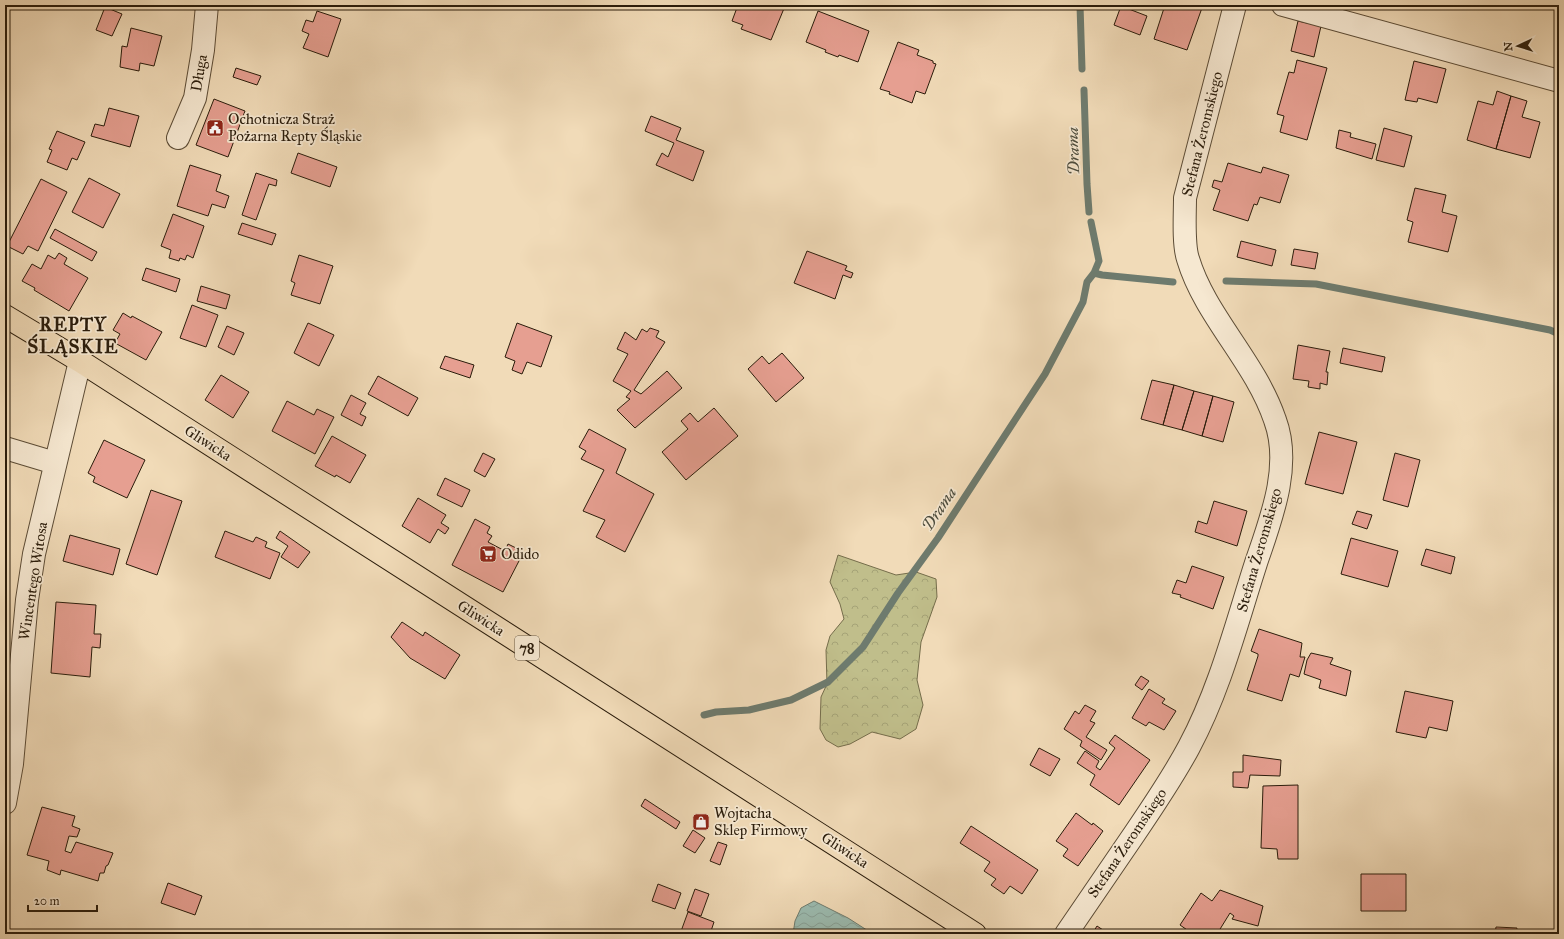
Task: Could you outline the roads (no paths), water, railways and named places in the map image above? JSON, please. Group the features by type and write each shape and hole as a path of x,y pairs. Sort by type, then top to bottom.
{"main road":[{"name":"Gliwicka","path":"5,316 80,361 975,934"}],"street":[{"name":"Długa","path":"178,138 195,98 204,50 207,5"},
{"name":"Stefana Żeromskiego","path":"1066,934 1160,796 1190,746 1217,686 1271,516 1279,479 1280,443 1276,422 1250,367 1206,300 1187,257 1184,221 1185,198 1235,5"},
{"path":"1283,5 1559,81"},
{"name":"Wincentego Witosa","path":"5,803 12,764 34,554 80,361"},
{"path":"5,448 55,463"}],"water":[{"path":"814,901 848,918 873,934 793,934 795,921 801,908"}],"waterway":[{"name":"Drama","path":"1080,5 1082,69"},
{"name":"Drama","path":"1084,90 1089,212"},
{"name":"Drama","path":"704,715 716,712 749,710 791,700 828,682 863,647 898,593 938,538 1045,374 1083,302 1087,282 1094,273 1099,261 1091,222"},
{"path":"1094,273 1173,282"},
{"path":"1226,281 1316,284 1550,330 1559,334"}],"place":[{"name":"Ochotnicza Straż Pożarna Repty Śląskie","path":"215,128"},
{"name":"Odido","path":"488,554"},
{"name":"Wojtacha Sklep Firmowy","path":"701,822"}],"district":[{"name":"REPTY ŚLĄSKIE","path":"73,335"}]}
